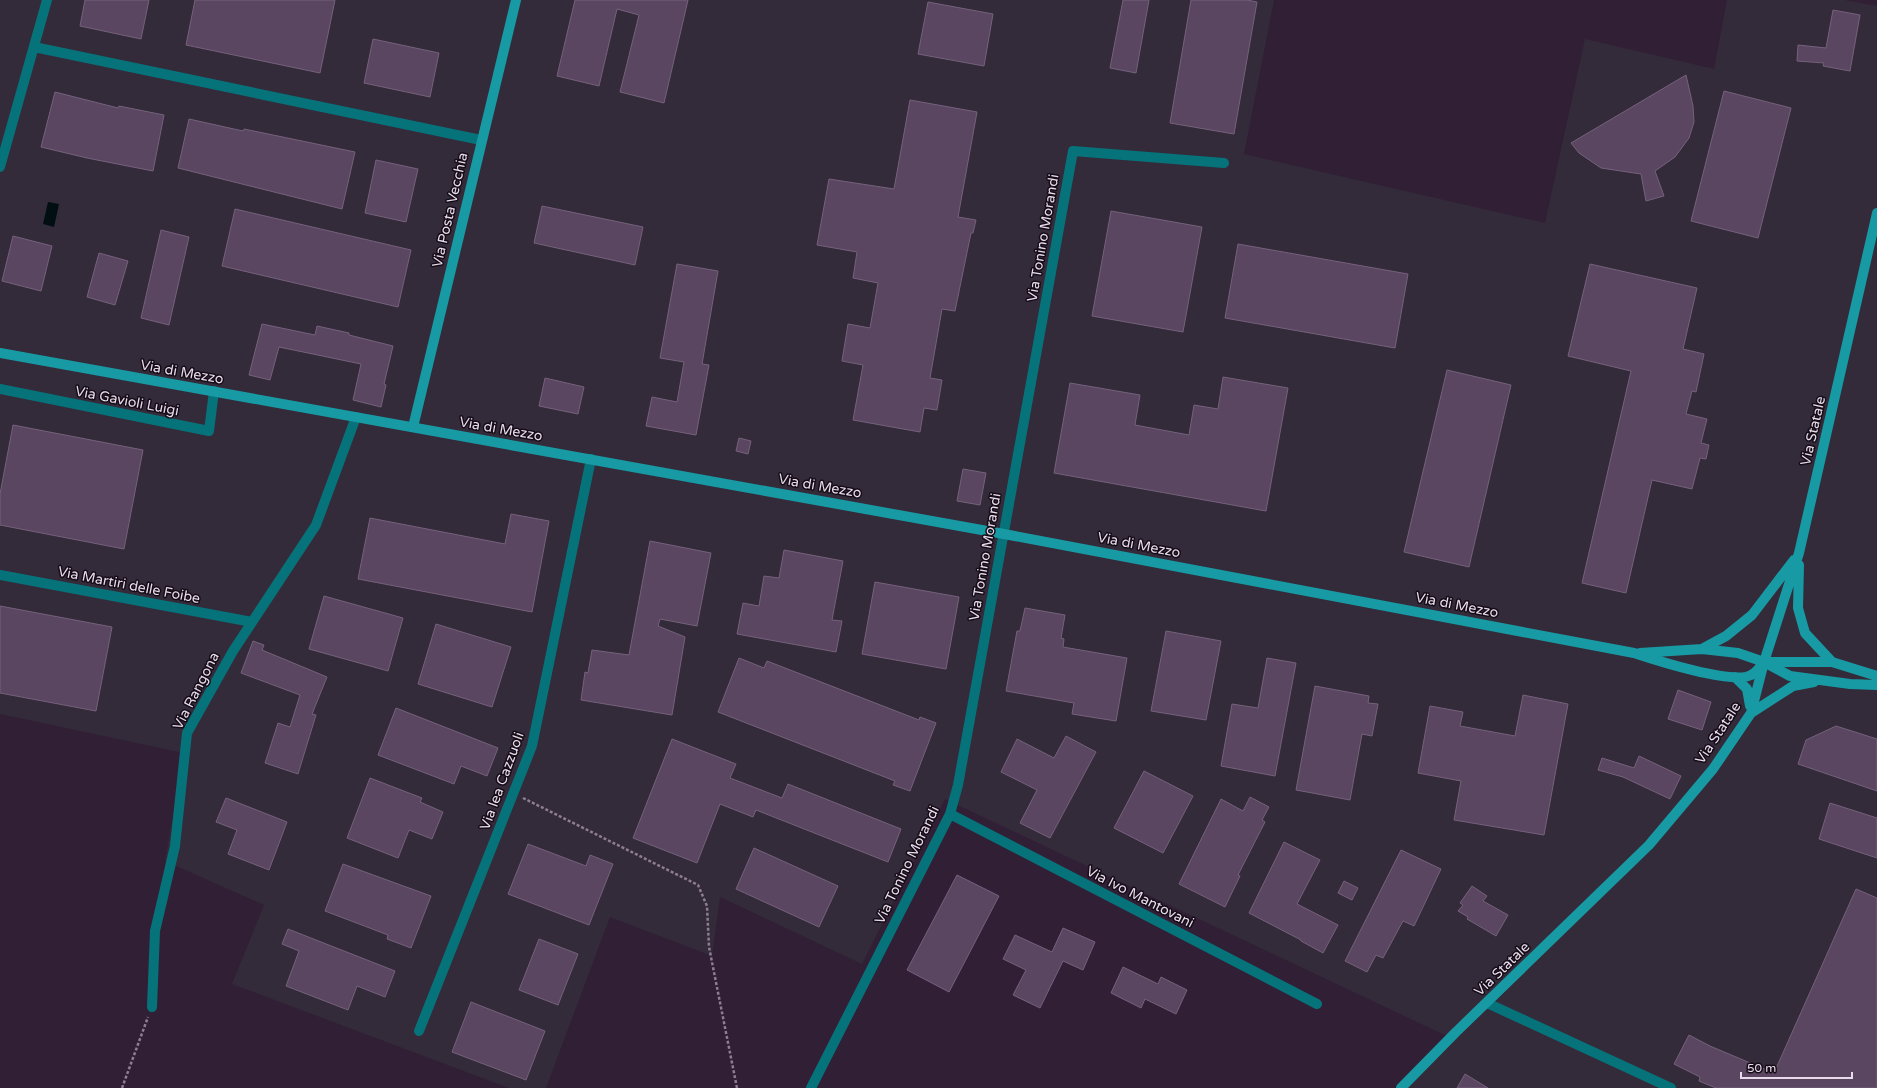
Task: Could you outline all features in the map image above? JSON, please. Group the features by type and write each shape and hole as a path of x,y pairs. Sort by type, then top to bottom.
{"street":[{"path":"0,167 47,0"},
{"name":"Via Posta Vecchia","path":"413,427 516,0"},
{"path":"34,47 481,140"},
{"name":"Via Tonino Morandi","path":"811,1088 950,814 960,777 1073,151 1224,163"},
{"name":"Via Statale","path":"1401,1088 1456,1032 1649,845 1713,769 1751,713 1764,662 1799,553 1877,213"},
{"name":"Via di Mezzo","path":"0,353 1004,534 1634,653"},
{"name":"Via Gavioli Luigi","path":"0,389 209,431 214,391"},
{"name":"Via Rangona","path":"152,1007 155,931 174,846 187,733 233,651 316,525 356,416"},
{"name":"Via lea Cazzuoli","path":"419,1031 532,746 591,460"},
{"path":"1702,649 1726,636 1752,614 1799,553"},
{"path":"1799,553 1798,608 1805,633 1832,662"},
{"name":"Via Martiri delle Foibe","path":"0,575 252,622"},
{"path":"1634,653 1702,649 1738,653 1764,662 1790,676 1850,684 1877,685"},
{"path":"1634,653 1675,667 1736,678 1751,675 1764,662 1832,662 1845,664 1877,676"},
{"path":"1736,678 1747,689 1751,713 1792,686 1822,680"},
{"name":"Via Ivo Mantovani","path":"950,814 1317,1004"},
{"path":"1487,1003 1654,1084 1671,1088"}],"path":[{"path":"513,794 698,885 707,906 709,947 737,1088"},
{"path":"122,1088 152,1007"}],"shaded area":[{"path":"0,0 1274,0 1244,154 1545,223 1585,39 1714,69 1727,0 1845,0 1877,6 1877,1088 1400,1088 1451,1038 945,799 862,964 720,897 712,956 610,917 546,1088 509,1088 232,984 264,905 165,861 184,753 0,714"},
{"path":"48,202 59,204 54,227 43,224"}],"building":[{"path":"85,0 149,0 141,39 80,26"},
{"path":"195,0 335,0 320,73 186,45"},
{"path":"575,0 688,0 664,103 620,92 639,15 617,9 599,86 557,76"},
{"path":"1123,0 1149,0 1136,73 1110,68"},
{"path":"1191,0 1247,0 1257,2 1234,134 1170,123"},
{"path":"928,2 993,14 984,66 918,54"},
{"path":"1833,10 1860,15 1850,71 1823,66 1824,63 1797,61 1798,45 1826,48"},
{"path":"373,39 439,53 430,97 364,83"},
{"path":"1686,75 1693,106 1694,122 1689,138 1675,157 1655,171 1664,196 1646,201 1641,174 1601,168 1579,153 1571,143"},
{"path":"1724,91 1791,108 1758,238 1691,221"},
{"path":"55,92 118,108 119,106 164,115 153,171 41,147"},
{"path":"910,100 977,112 958,217 976,220 973,233 971,233 955,311 942,309 930,378 942,380 937,410 924,408 920,432 853,420 863,365 842,361 848,324 870,328 878,283 853,278 857,252 817,245 829,179 894,189"},
{"path":"189,119 243,131 244,129 355,152 342,209 178,168"},
{"path":"376,160 418,169 406,222 365,213"},
{"path":"542,206 643,227 635,265 534,243"},
{"path":"235,209 411,250 398,307 222,266"},
{"path":"1111,211 1202,227 1183,332 1092,316"},
{"path":"161,230 189,237 169,325 141,318"},
{"path":"13,236 52,246 41,291 2,281"},
{"path":"1238,244 1408,274 1395,348 1225,318"},
{"path":"99,253 128,261 115,305 87,297"},
{"path":"677,264 718,271 702,364 709,365 696,435 646,426 652,397 677,402 684,362 660,358"},
{"path":"1590,264 1697,288 1683,349 1704,354 1696,392 1692,391 1686,414 1707,419 1701,443 1709,445 1706,459 1700,458 1692,489 1652,480 1626,593 1582,583 1631,371 1568,356"},
{"path":"262,324 315,335 317,326 349,333 349,335 393,346 384,384 386,385 381,407 353,400 361,364 279,347 270,380 249,375"},
{"path":"1447,370 1511,385 1469,567 1404,552"},
{"path":"1223,377 1288,388 1266,511 1054,473 1070,383 1140,395 1135,425 1189,435 1194,405 1218,409"},
{"path":"545,378 584,387 578,414 539,406"},
{"path":"13,425 143,450 124,549 0,525 0,494"},
{"path":"739,438 751,441 748,454 736,451"},
{"path":"963,469 986,473 980,505 957,501"},
{"path":"511,514 549,521 532,612 358,579 370,518 505,544"},
{"path":"650,541 711,553 697,626 660,619 658,626 685,637 672,715 581,700 585,672 588,673 592,650 629,655"},
{"path":"784,550 843,561 832,620 842,621 836,652 737,634 743,603 759,606 764,576 779,578"},
{"path":"875,582 959,597 946,669 862,654"},
{"path":"324,596 403,618 388,671 309,649"},
{"path":"0,606 112,627 96,711 0,693"},
{"path":"1025,608 1065,615 1061,638 1064,639 1063,647 1127,658 1116,721 1072,714 1074,703 1006,691 1017,631 1020,631"},
{"path":"436,624 511,647 492,707 418,684"},
{"path":"1166,631 1221,641 1206,720 1151,711"},
{"path":"253,641 264,645 262,650 327,677 312,714 316,715 298,774 265,763 278,723 290,727 300,695 241,673"},
{"path":"739,658 764,668 767,661 919,720 920,717 936,723 910,791 893,785 895,781 718,712"},
{"path":"1267,658 1296,663 1275,776 1221,766 1232,704 1258,708"},
{"path":"1315,686 1369,696 1368,703 1378,704 1372,736 1362,734 1350,800 1296,790"},
{"path":"1678,690 1711,702 1702,730 1668,719"},
{"path":"1523,695 1568,704 1544,835 1454,820 1461,781 1418,773 1430,706 1463,712 1460,726 1515,736"},
{"path":"396,708 498,748 487,776 461,766 454,784 378,755"},
{"path":"1836,726 1877,739 1877,791 1798,764 1806,740"},
{"path":"1066,736 1096,752 1050,838 1020,823 1037,790 1001,772 1017,739 1054,758"},
{"path":"672,739 736,764 730,778 782,798 788,784 901,829 888,862 756,810 753,817 720,804 697,863 633,838"},
{"path":"1639,756 1681,776 1670,799 1623,777 1598,770 1602,758 1634,768"},
{"path":"1144,771 1193,796 1163,853 1114,828"},
{"path":"370,778 422,798 420,802 443,812 432,839 409,830 398,858 347,838"},
{"path":"1250,797 1269,807 1262,820 1265,822 1238,875 1240,876 1225,907 1179,884 1221,799 1243,811"},
{"path":"226,798 287,822 269,870 228,854 237,830 216,822"},
{"path":"1830,803 1877,818 1877,858 1819,839"},
{"path":"1284,842 1320,860 1297,904 1338,925 1323,953 1249,913"},
{"path":"528,844 586,866 590,855 613,864 589,925 508,894"},
{"path":"754,848 838,886 819,927 736,889"},
{"path":"1401,850 1441,869 1414,926 1403,921 1383,958 1376,955 1367,972 1345,961"},
{"path":"343,864 431,896 411,948 387,939 388,935 325,911"},
{"path":"957,875 999,896 949,992 907,970"},
{"path":"1344,881 1358,888 1352,900 1338,893"},
{"path":"1472,886 1487,896 1483,901 1508,915 1496,936 1467,919 1468,917 1458,911 1463,905 1460,903"},
{"path":"1856,889 1877,898 1877,1088 1716,1088 1699,1081 1700,1077 1674,1064 1689,1035 1710,1046 1774,1073"},
{"path":"1063,928 1095,942 1083,970 1063,961 1040,1008 1013,995 1026,970 1003,959 1015,935 1052,952"},
{"path":"288,929 395,971 385,997 357,986 348,1010 286,986 299,951 282,944"},
{"path":"539,939 578,954 558,1005 519,990"},
{"path":"1123,967 1158,984 1161,977 1187,990 1176,1014 1145,999 1141,1008 1111,993"},
{"path":"471,1002 545,1031 526,1080 452,1052"},
{"path":"1465,1074 1488,1088 1457,1088"}]}
